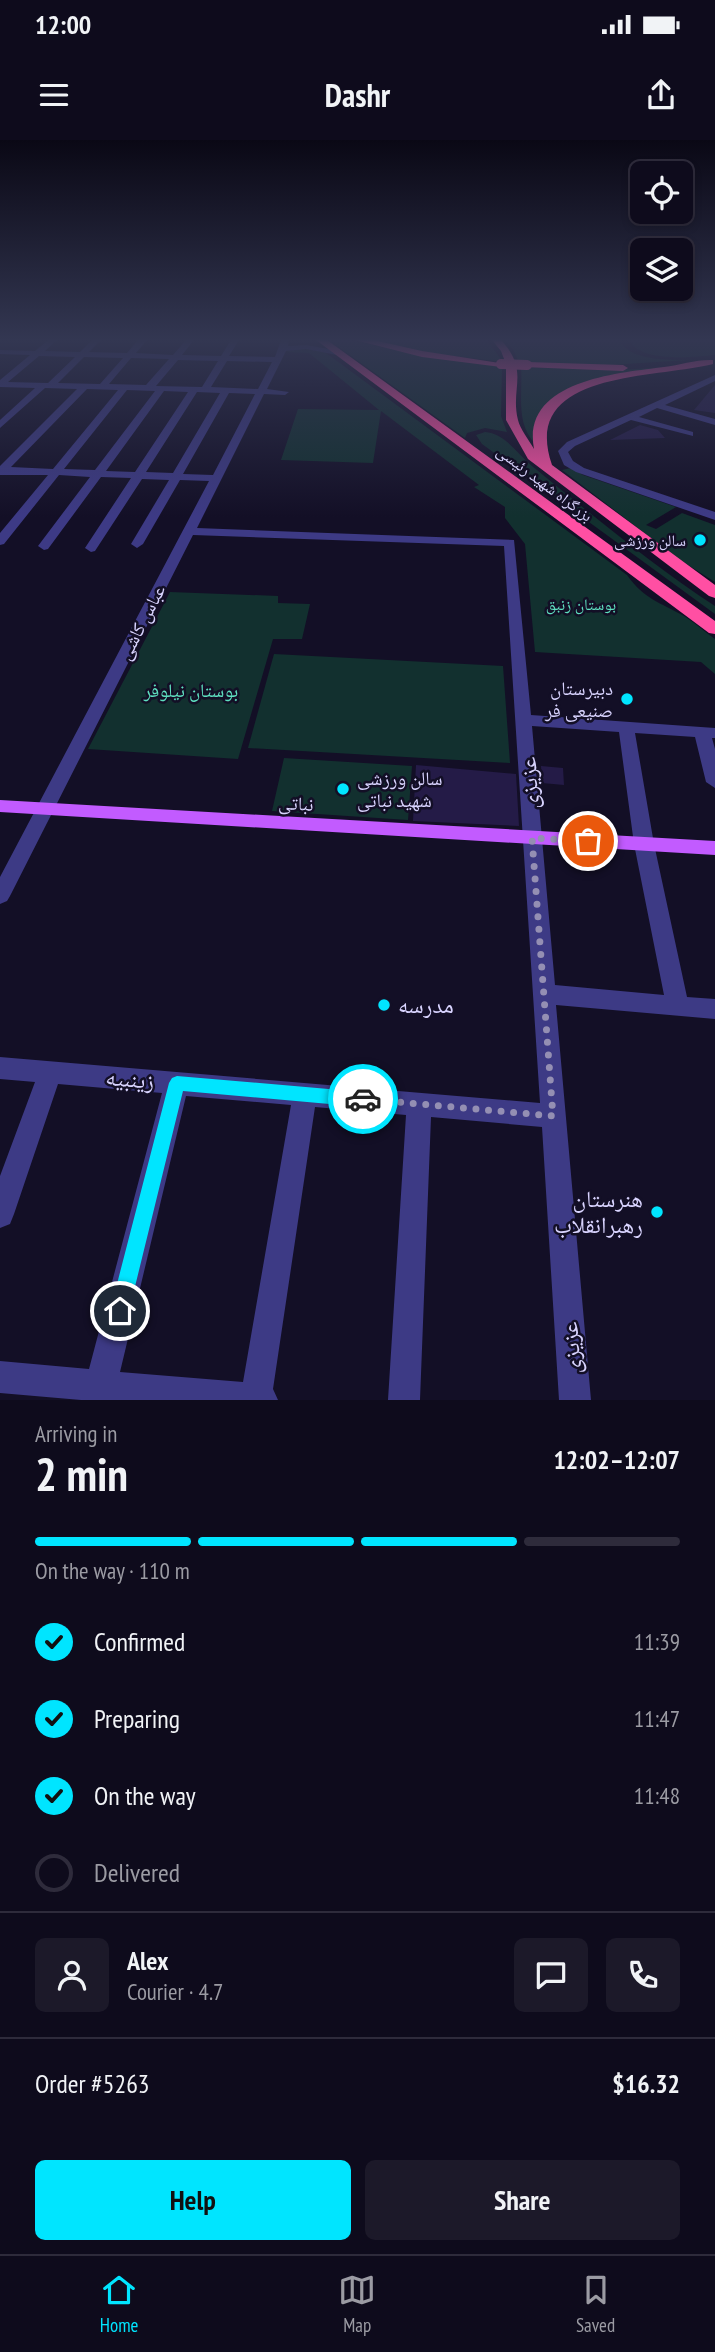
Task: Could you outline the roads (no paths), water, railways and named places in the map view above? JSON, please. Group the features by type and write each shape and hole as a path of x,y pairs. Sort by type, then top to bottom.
{"highway":[{"name":"بزرگراه شهید رئیسی","path":"400,399 715,628"},
{"name":"بزرگراه شهید رئیسی","path":"512,399 512,420 532,456 715,593"},
{"path":"546,469 538,430 544,414 561,399"}],"main road":[{"name":"نباتی","path":"0,807 715,848"}],"street":[{"path":"0,425 31,399"},
{"path":"0,471 72,399"},
{"path":"0,541 115,399"},
{"path":"44,546 155,399"},
{"path":"91,548 138,475 194,399"},
{"path":"137,544 222,399"},
{"name":"عباس کاشی","path":"0,897 215,478 261,399"},
{"path":"670,399 571,444 564,451 568,463 580,470 715,516"},
{"path":"656,405 715,422"},
{"path":"630,417 689,434"},
{"path":"0,471 215,478"},
{"name":"عزیزی","path":"188,531 510,543 575,1400"},
{"path":"525,720 709,732 715,782"},
{"path":"626,726 644,844 678,1006"},
{"path":"544,994 715,1009"},
{"name":"زینبیه","path":"0,1068 553,1116"},
{"path":"0,1214 50,1073"},
{"path":"99,1393 177,1083"},
{"path":"256,1400 305,1094"},
{"path":"404,1400 419,1104"},
{"path":"0,1377 99,1393 262,1400"}],"place":[{"name":"سالن ورزشی","path":"700,540"},
{"name":"دبیرستان صنیعی فر","path":"627,699"},
{"name":"سالن ورزشی شهید نباتی","path":"343,789"},
{"name":"مدرسه","path":"384,1005"},
{"name":"هنرستان رهبرانقلاب","path":"657,1212"}],"park label":[{"name":"بوستان زنبق","path":"581,604"},
{"name":"بوستان نیلوفر","path":"191,690"}]}
